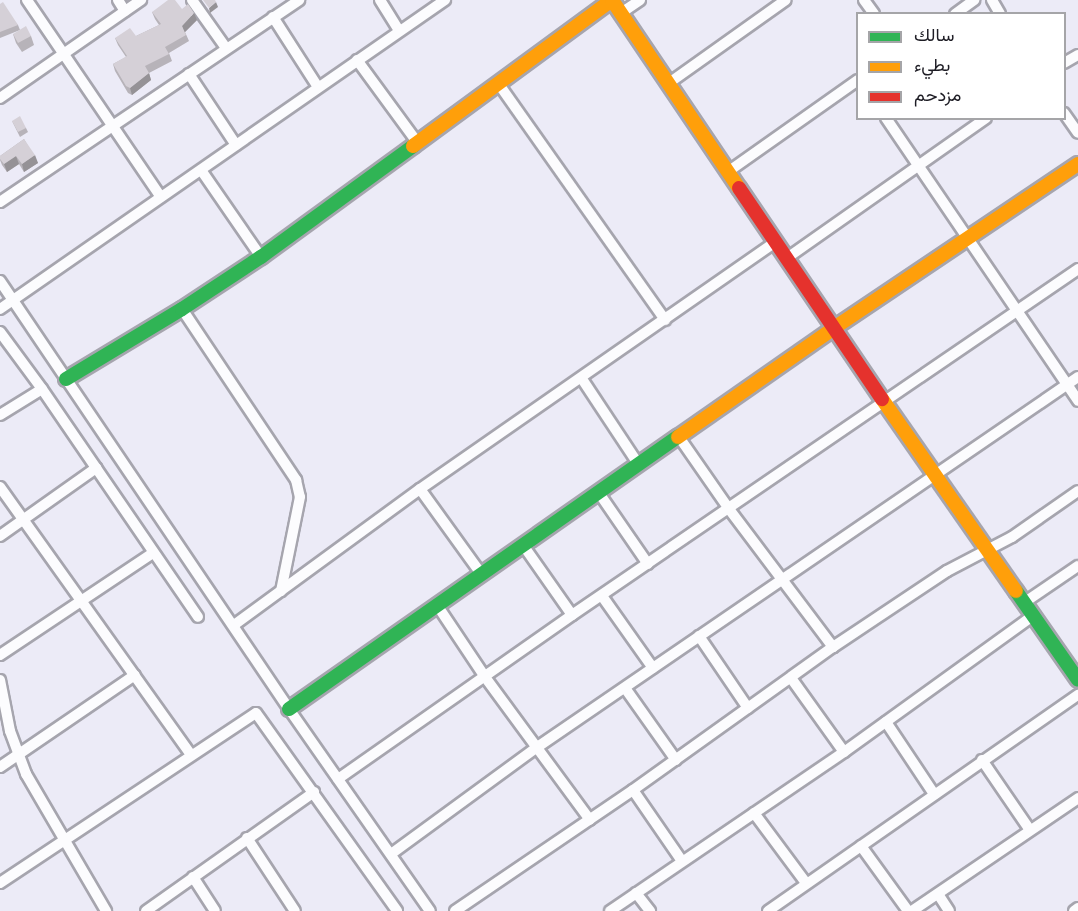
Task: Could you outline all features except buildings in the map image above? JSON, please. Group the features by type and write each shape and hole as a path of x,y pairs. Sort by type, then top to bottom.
{"street":[{"path":"27,0 161,197"},
{"path":"118,0 125,11"},
{"path":"0,98 141,0"},
{"path":"192,0 226,48"},
{"path":"0,202 299,0"},
{"path":"380,0 399,30"},
{"path":"0,309 445,0"},
{"path":"66,379 182,309 261,257 612,0 834,328 1078,680"},
{"path":"621,14 640,0"},
{"path":"669,83 786,0"},
{"path":"958,12 974,0"},
{"path":"273,17 318,87"},
{"path":"357,60 417,142"},
{"path":"189,74 236,145"},
{"path":"729,171 856,81"},
{"path":"498,83 665,320"},
{"path":"1066,115 1078,134"},
{"path":"887,120 1078,401"},
{"path":"787,258 983,120"},
{"path":"289,709 834,328 1078,164"},
{"path":"201,170 261,257"},
{"path":"234,625 420,489 582,379 776,242"},
{"path":"338,779 572,615 886,403 1078,269"},
{"path":"0,281 289,709 430,911"},
{"path":"182,309 296,480 300,497 281,591"},
{"path":"0,332 42,389 198,617"},
{"path":"391,854 536,748 1078,377"},
{"path":"582,379 639,465"},
{"path":"0,415 42,389"},
{"path":"679,437 729,509 833,647"},
{"path":"0,536 96,468"},
{"path":"0,488 191,755"},
{"path":"420,489 482,575"},
{"path":"455,911 676,760 833,647 947,571 1012,537 1078,491"},
{"path":"599,493 648,564"},
{"path":"524,545 572,615"},
{"path":"0,655 153,553"},
{"path":"1025,602 1078,566"},
{"path":"602,596 653,668"},
{"path":"437,605 485,677 590,820"},
{"path":"610,911 844,752 1034,615"},
{"path":"699,636 748,708"},
{"path":"0,767 135,675"},
{"path":"791,678 844,752"},
{"path":"0,680 18,754 38,797 106,911"},
{"path":"625,688 676,760"},
{"path":"772,910 806,883 1078,695"},
{"path":"1,881 256,713 397,911"},
{"path":"886,722 934,794"},
{"path":"982,760 1030,830"},
{"path":"633,790 682,861"},
{"path":"146,911 314,792"},
{"path":"861,846 910,911 1078,798"},
{"path":"754,813 806,883"},
{"path":"247,838 295,911"},
{"path":"193,876 215,911"},
{"path":"636,893 650,911"},
{"path":"938,894 950,911"},
{"path":"1074,911 1078,908"}],"traffic: fast":[{"path":"66,379 182,309 261,257 413,146"},
{"path":"289,709 678,437"},
{"path":"1016,591 1078,680"}],"traffic: slow":[{"path":"413,146 612,0 739,188"},
{"path":"678,437 834,328 1078,164"},
{"path":"882,399 1016,591"}],"traffic: jam":[{"path":"739,188 882,399"}]}
